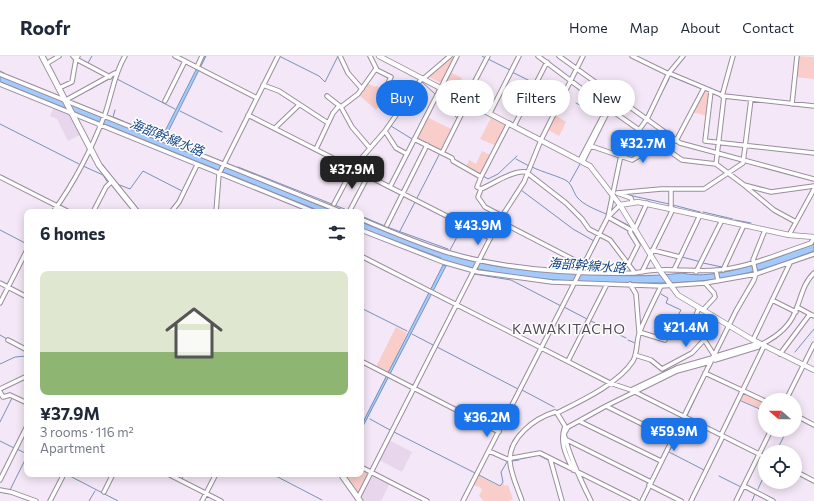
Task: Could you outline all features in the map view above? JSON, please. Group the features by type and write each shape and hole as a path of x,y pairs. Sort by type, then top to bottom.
{"main road":[{"path":"42,56 89,148 111,182 134,209"},
{"path":"343,477 358,500"}],"street":[{"path":"46,64 59,56"},
{"path":"55,209 67,192 104,116 116,73 125,56"},
{"path":"175,56 257,98"},
{"path":"198,68 202,56"},
{"path":"216,209 219,173 278,56"},
{"path":"340,56 339,58 348,73 362,89"},
{"path":"370,56 377,70 391,77 390,80"},
{"path":"379,56 436,84"},
{"path":"423,78 450,56"},
{"path":"445,80 457,56"},
{"path":"477,80 488,56"},
{"path":"494,105 519,56"},
{"path":"538,56 578,85"},
{"path":"559,56 680,143 814,179"},
{"path":"358,500 490,238 528,173 541,140 584,56"},
{"path":"632,56 669,74 723,96 814,106"},
{"path":"463,501 608,217 621,155 646,119 669,74 683,56"},
{"path":"716,164 723,96 733,56"},
{"path":"792,104 797,56"},
{"path":"59,88 72,82 76,57 110,76"},
{"path":"165,101 185,61"},
{"path":"514,126 547,62"},
{"path":"316,149 333,113 362,89 375,70 377,70"},
{"path":"65,101 116,73"},
{"path":"0,74 334,209"},
{"path":"0,90 1,84 308,209"},
{"path":"263,85 279,91 298,105 328,123"},
{"path":"676,141 704,88"},
{"path":"711,91 705,141 814,153"},
{"path":"326,96 340,107 352,127 369,147"},
{"path":"390,186 436,97"},
{"path":"632,201 631,198 617,193 671,189 704,189 744,161 751,99"},
{"path":"275,128 298,105"},
{"path":"248,114 490,238"},
{"path":"494,115 582,161 597,174 620,205 651,252 660,271 670,286 683,298 729,324 753,340 814,370"},
{"path":"334,204 353,168 369,147 385,131 395,116"},
{"path":"442,153 460,116"},
{"path":"582,161 606,116"},
{"path":"619,116 682,160 716,164 774,210 796,222"},
{"path":"582,161 602,118 604,119"},
{"path":"481,189 477,186 509,123"},
{"path":"385,131 396,148 407,154"},
{"path":"414,139 442,153 481,177"},
{"path":"591,146 632,160 638,158 654,140"},
{"path":"387,225 427,145"},
{"path":"173,209 197,165"},
{"path":"502,216 481,203 478,197 481,189 518,172 528,173 566,203 582,219 589,229 610,240 635,272"},
{"path":"351,209 368,176"},
{"path":"0,177 63,209"},
{"path":"95,209 106,187 111,182"},
{"path":"744,185 771,192 814,186"},
{"path":"642,272 672,209 671,189"},
{"path":"789,235 814,189"},
{"path":"364,220 446,252 520,268 580,273 674,270 696,272 723,270 753,264 811,243 814,237 789,235 647,203 632,201 620,205 608,217"},
{"path":"635,229 647,203"},
{"path":"674,270 700,215"},
{"path":"608,217 631,230 630,232 638,246 629,263"},
{"path":"696,272 722,220"},
{"path":"499,221 584,265"},
{"path":"723,270 744,225"},
{"path":"642,501 729,324 744,299 755,273 753,264 765,230"},
{"path":"364,231 443,262 474,270 517,278 575,283 661,286 705,283 755,273 790,263 814,254"},
{"path":"651,252 680,257"},
{"path":"0,303 24,256"},
{"path":"364,258 610,383 632,391 758,453"},
{"path":"753,340 790,263"},
{"path":"716,271 718,281"},
{"path":"589,500 577,476 577,472 568,451 564,434 568,427 666,373 761,344 778,335 786,327 796,312 806,283 814,272"},
{"path":"0,283 24,295"},
{"path":"705,283 714,293 715,297 701,309 691,327 705,339 712,358"},
{"path":"568,361 607,284"},
{"path":"630,284 636,294 640,332"},
{"path":"522,501 511,468 510,459 514,445 527,427 539,418 555,412 557,413 610,383 630,365 635,355 640,332 661,286"},
{"path":"772,300 796,312"},
{"path":"797,307 814,316"},
{"path":"780,354 810,314"},
{"path":"640,332 665,340"},
{"path":"8,340 24,348"},
{"path":"662,369 692,353 705,341"},
{"path":"691,501 722,435 761,344"},
{"path":"790,393 814,344"},
{"path":"635,355 651,360 666,373"},
{"path":"632,391 676,371 712,358"},
{"path":"364,363 499,432"},
{"path":"705,372 758,398"},
{"path":"0,389 24,377"},
{"path":"0,392 1,398 10,395 24,402"},
{"path":"606,406 672,439"},
{"path":"557,413 565,426 562,436 565,451 573,470"},
{"path":"802,419 814,425"},
{"path":"579,421 661,461"},
{"path":"0,480 24,432"},
{"path":"565,440 681,501"},
{"path":"489,451 502,458 510,459 540,453 636,501"},
{"path":"550,458 562,501"},
{"path":"736,501 758,458"},
{"path":"364,468 427,501"},
{"path":"802,475 814,481"},
{"path":"50,501 62,477"},
{"path":"104,492 112,477"},
{"path":"175,477 221,501"},
{"path":"202,501 214,477"},
{"path":"744,486 773,501"},
{"path":"0,490 11,492 36,501"}],"shaded area":[{"path":"451,56 455,58 444,80 436,80 427,76"},
{"path":"797,56 814,57 814,79 796,77"},
{"path":"450,72 462,78 461,80 446,80"},
{"path":"367,83 376,86 376,110 359,95"},
{"path":"703,91 710,94 707,116 692,112"},
{"path":"54,107 69,113 80,135 68,141 57,119 50,116"},
{"path":"554,116 566,122 559,136 547,129"},
{"path":"427,117 451,129 440,151 416,139"},
{"path":"491,118 507,126 497,146 480,139"},
{"path":"482,151 492,156 482,175 466,167 469,160 476,164"},
{"path":"396,327 407,333 388,373 376,367"},
{"path":"743,392 758,399 758,408 739,399"},
{"path":"389,440 412,452 402,472 379,460"},
{"path":"364,470 369,473 358,494 346,477 364,477"},
{"path":"372,474 390,483 381,501 363,501 360,496"},
{"path":"478,475 500,487 503,483 505,486 508,485 513,499 509,501 484,501 479,496 482,490 480,487 473,485"}],"water":[{"path":"203,56 206,56 165,138 162,137"},
{"path":"0,76 329,209 315,209 0,82"},
{"path":"364,223 393,235 458,257 491,265 527,270 599,275 647,276 682,273 696,275 712,274 730,271 766,261 814,244 814,251 754,271 709,280 684,282 612,283 563,281 491,272 444,261 441,258 364,229"},
{"path":"443,265 446,266 364,424 365,418"}],"waterway":[{"path":"88,63 92,56"},
{"path":"279,56 319,76 325,82 338,56"},
{"path":"425,75 447,56"},
{"path":"488,59 510,70"},
{"path":"0,71 4,73"},
{"path":"512,72 528,80"},
{"path":"670,76 702,89"},
{"path":"89,90 109,79"},
{"path":"117,79 175,109"},
{"path":"654,107 669,79"},
{"path":"428,88 435,94"},
{"path":"576,103 602,117"},
{"path":"115,110 113,117 123,121"},
{"path":"180,111 222,132"},
{"path":"124,122 133,125"},
{"path":"0,124 79,164"},
{"path":"134,126 144,129"},
{"path":"391,126 412,139"},
{"path":"149,131 160,136"},
{"path":"409,154 415,142"},
{"path":"417,198 440,153"},
{"path":"483,176 488,179 498,174 517,156"},
{"path":"516,159 529,166"},
{"path":"570,182 580,164"},
{"path":"103,165 107,171"},
{"path":"83,166 103,175 108,183"},
{"path":"238,167 344,209"},
{"path":"532,167 567,181 580,200 590,207 606,214"},
{"path":"117,184 130,189 143,171 182,191"},
{"path":"521,190 573,229 594,241"},
{"path":"624,194 669,204"},
{"path":"609,204 610,197"},
{"path":"400,231 415,202"},
{"path":"673,205 700,212"},
{"path":"607,213 608,208"},
{"path":"703,212 733,219"},
{"path":"364,217 385,226"},
{"path":"612,217 628,225"},
{"path":"735,220 751,223"},
{"path":"450,250 463,226"},
{"path":"387,227 448,249"},
{"path":"0,230 24,242"},
{"path":"583,262 591,246"},
{"name":"海部幹線水路","path":"432,256 441,259"},
{"path":"682,257 701,262"},
{"path":"703,263 722,267"},
{"path":"625,270 629,266"},
{"path":"474,274 511,280 561,306"},
{"path":"661,294 668,298 666,303 681,310 671,328"},
{"path":"799,306 803,295"},
{"path":"564,307 587,319"},
{"path":"364,310 407,331"},
{"path":"794,318 798,310"},
{"path":"591,321 626,338"},
{"path":"769,342 777,338 789,325"},
{"path":"795,352 814,329"},
{"path":"412,334 433,345"},
{"path":"0,335 7,339"},
{"path":"628,340 635,343"},
{"path":"437,347 518,389"},
{"path":"0,364 15,357 24,356"},
{"path":"708,372 713,362"},
{"path":"687,416 706,375"},
{"path":"522,390 554,407"},
{"path":"625,395 630,392"},
{"path":"0,422 12,398"},
{"path":"739,400 758,408"},
{"path":"370,419 390,430"},
{"path":"670,450 685,419"},
{"path":"394,432 475,473"},
{"path":"780,445 784,437"},
{"path":"0,441 14,448"},
{"path":"17,449 24,452"},
{"path":"669,452 704,470"},
{"path":"521,459 538,455 548,460"},
{"path":"512,461 519,460"},
{"path":"10,490 24,462"},
{"path":"479,475 500,486 503,482 501,472 507,462"},
{"path":"553,462 576,473"},
{"path":"719,476 741,487"},
{"path":"72,477 118,501"},
{"path":"278,477 322,500"},
{"path":"57,491 61,483"},
{"path":"89,501 95,491"},
{"path":"0,492 5,493"},
{"path":"752,501 755,494"}],"district":[{"name":"KAWAKITACHO","path":"569,328"}]}
